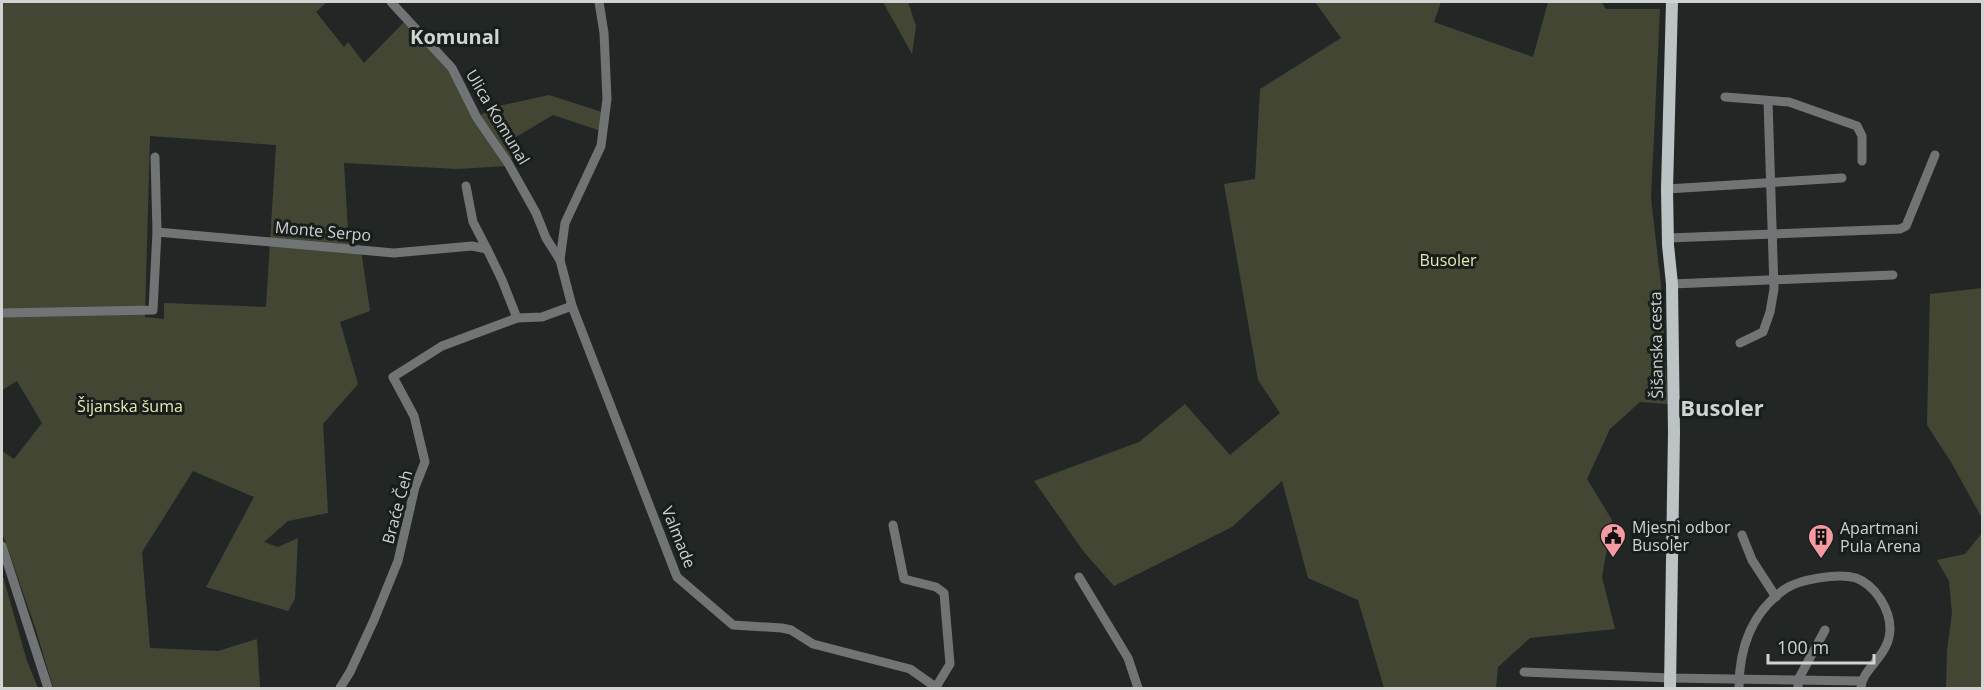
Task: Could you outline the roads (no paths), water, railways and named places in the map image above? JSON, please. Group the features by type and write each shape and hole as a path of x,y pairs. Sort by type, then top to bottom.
{"main road":[{"name":"Šišanska cesta","path":"1670,683 1674,432 1672,284 1667,189 1672,2"}],"street":[{"name":"Ulica Komunal","path":"391,2 452,68 477,118 508,163 536,213 546,238 560,260 572,306"},
{"name":"Ulica Komunal","path":"560,260 565,223 601,146 607,99 604,33 599,2"},
{"path":"1725,97 1790,102 1857,126 1862,136 1862,161"},
{"path":"1740,343 1763,332 1770,312 1773,280 1768,101"},
{"path":"1668,238 1900,229 1906,226 1935,155"},
{"path":"2,313 153,310 157,232 155,156"},
{"path":"1667,189 1842,178"},
{"path":"466,186 473,222 502,279 517,318"},
{"name":"Monte Serpo","path":"157,232 394,253 472,246 487,249"},
{"path":"1672,284 1893,275"},
{"name":"Braće Čeh","path":"340,688 374,620 398,561 415,487 425,462 414,416 393,377 442,346 517,318 542,317 572,306"},
{"name":"Valmade","path":"572,306 677,577 733,625 791,630 813,644 910,669 937,688 950,664 944,593 936,587 904,579 893,525"},
{"path":"1742,535 1752,560 1776,597"},
{"path":"2,546 48,688"},
{"path":"1079,577 1128,658 1138,688"},
{"path":"1524,672 1670,683 1739,684 1798,684 1861,685 1887,648 1890,629 1884,606 1879,597 1870,588 1853,578 1816,578 1794,584 1766,606 1745,640 1740,661 1739,684"},
{"path":"1798,684 1825,630"}],"place":[{"name":"Mjesni odbor Busoler","path":"1613,559"},
{"name":"Apartmani Pula Arena","path":"1821,560"}],"district":[{"name":"Komunal","path":"455,37"},
{"name":"Busoler","path":"1722,408"}],"park label":[{"name":"Šijanska šuma","path":"130,406"}]}
